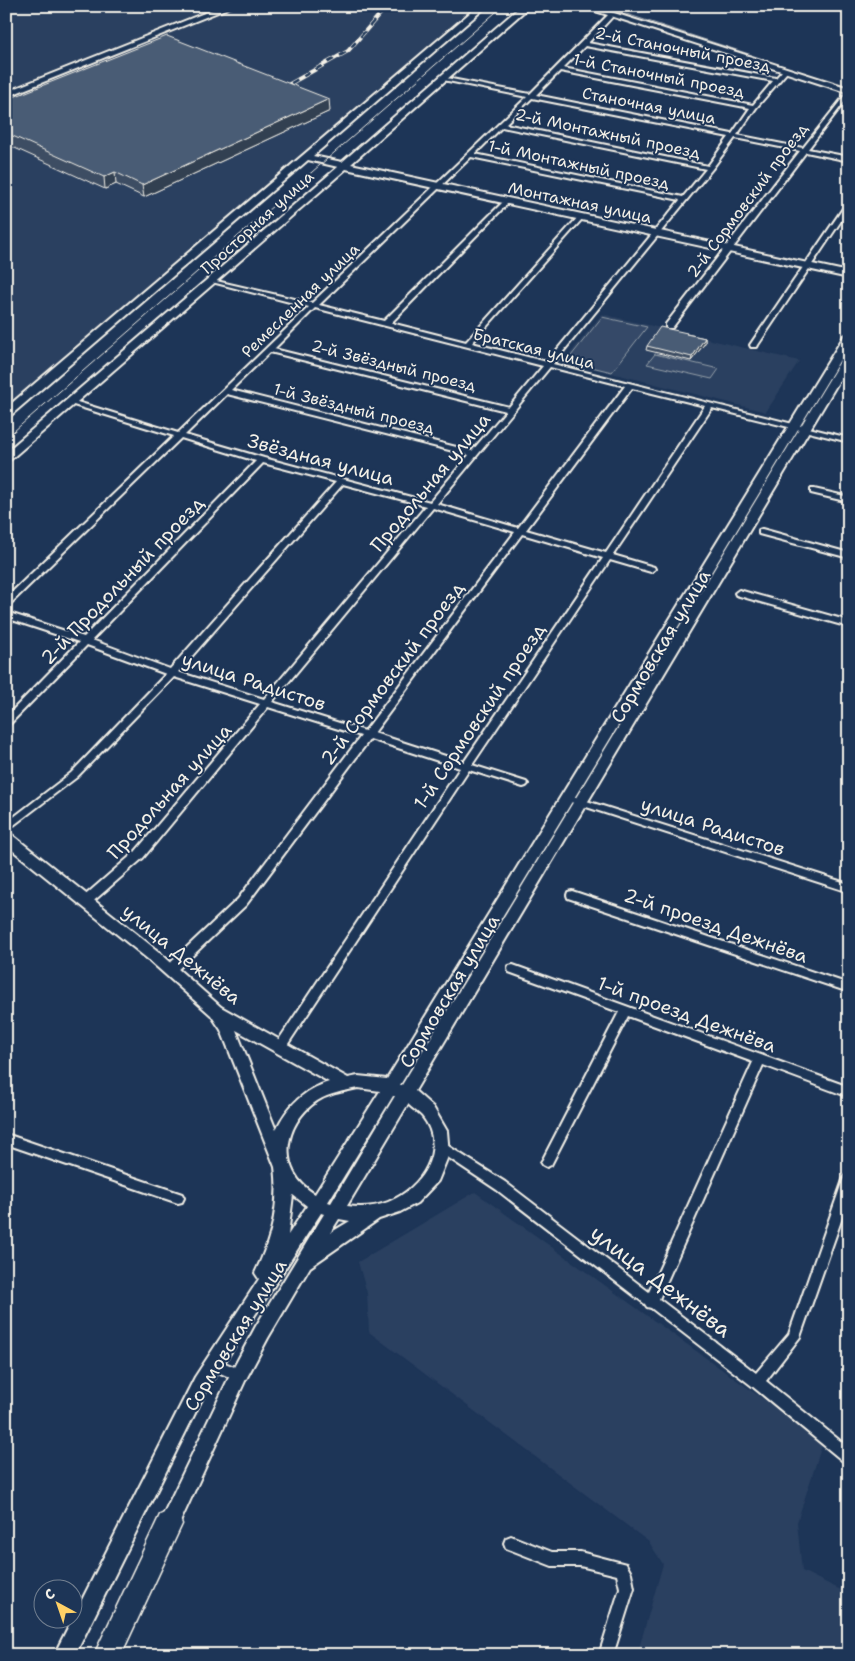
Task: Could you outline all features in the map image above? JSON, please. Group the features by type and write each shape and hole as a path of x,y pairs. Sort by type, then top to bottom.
{"highway":[{"name":"Сормовская улица","path":"107,1655 169,1524"}],"street":[{"path":"6,94 227,6"},
{"name":"Просторная улица","path":"6,414 483,6"},
{"name":"Просторная улица","path":"6,458 214,281 342,165 526,6"},
{"path":"584,6 849,92"},
{"path":"609,6 849,83"},
{"name":"Ремесленная улица","path":"6,603 178,435 270,350 313,306 584,44 611,15"},
{"name":"2-й Станочный проезд","path":"584,44 777,80"},
{"path":"758,62 767,57"},
{"name":"1-й Станочный проезд","path":"558,69 754,107"},
{"name":"Продольная улица","path":"85,902 139,855 267,704 710,168 754,107 785,71"},
{"name":"Станочная улица","path":"443,78 849,159"},
{"name":"2-й Сормовский проезд","path":"669,326 849,92"},
{"name":"2-й Монтажный проезд","path":"501,125 710,168"},
{"name":"1-й Монтажный проезд","path":"470,155 684,199"},
{"name":"Монтажная улица","path":"305,157 849,275"},
{"path":"385,325 507,201"},
{"path":"754,345 849,204"},
{"path":"467,345 581,217"},
{"name":"Братская улица","path":"214,281 849,440"},
{"name":"Сормовская улица","path":"64,1655 201,1384 317,1205 573,800 798,428 849,336"},
{"name":"2-й Звёздный проезд","path":"270,350 511,410"},
{"name":"Сормовская улица","path":"798,428 849,355"},
{"name":"2-й Сормовский проезд","path":"170,970 242,902 629,386"},
{"name":"1-й Звёздный проезд","path":"226,391 475,454"},
{"name":"Звёздная улица","path":"71,403 260,460 432,505 651,569"},
{"name":"1-й Сормовский проезд","path":"280,1047 606,557 710,406"},
{"name":"2-й Продольный проезд","path":"6,723 260,460"},
{"path":"6,828 74,775 172,673 341,482"},
{"path":"814,491 849,500"},
{"path":"762,532 849,556"},
{"path":"739,593 849,624"},
{"name":"улица Радистов","path":"6,615 86,641 172,673 522,784"},
{"name":"Сормовская улица","path":"169,1524 239,1375 406,1092 573,800"},
{"name":"улица Радистов","path":"573,800 849,888"},
{"name":"улица Дежнёва","path":"6,836 170,970 216,1011 344,1083"},
{"name":"2-й проезд Дежнёва","path":"572,895 849,988"},
{"name":"1-й проезд Дежнёва","path":"513,969 849,1092"},
{"path":"216,1011 228,1028 283,1167 296,1189 317,1205 334,1212 359,1215 376,1213 400,1205 419,1191 433,1174 438,1161 440,1147 439,1132 434,1119 419,1101 406,1092 391,1086 365,1082 344,1083 323,1090 310,1098 291,1117 284,1129 281,1142 283,1167 283,1219 279,1241 242,1320"},
{"path":"547,1162 625,1011"},
{"path":"651,1303 760,1059"},
{"path":"6,1139 178,1198"},
{"name":"улица Дежнёва","path":"440,1147 501,1186 651,1303 757,1382 849,1457"},
{"path":"757,1382 794,1337 849,1180"},
{"path":"301,1267 334,1240 376,1213"},
{"path":"213,1364 239,1375"},
{"path":"511,1543 552,1559 580,1559 621,1569 624,1573 627,1588 606,1655"}],"shaded area":[{"path":"6,6 219,6 6,91"},
{"path":"236,6 476,6 6,407 6,99"},
{"path":"591,6 602,6 752,55 749,56"},
{"path":"602,314 799,361 766,412 564,361"},
{"path":"602,317 647,327 612,372 567,361"},
{"path":"655,354 719,369 712,379 647,364"},
{"path":"475,1192 823,1442 797,1522 802,1571 849,1594 849,1655 637,1655 663,1564 649,1542 369,1332 367,1293 358,1262"}],"building":[{"path":"167,36 329,99 142,185 115,172 104,177 6,133 6,100"},
{"path":"660,327 705,338 692,357 647,346"}],"tram line":[{"path":"6,438 503,6"}],"railway":[{"path":"279,90 348,51 387,6"}]}
